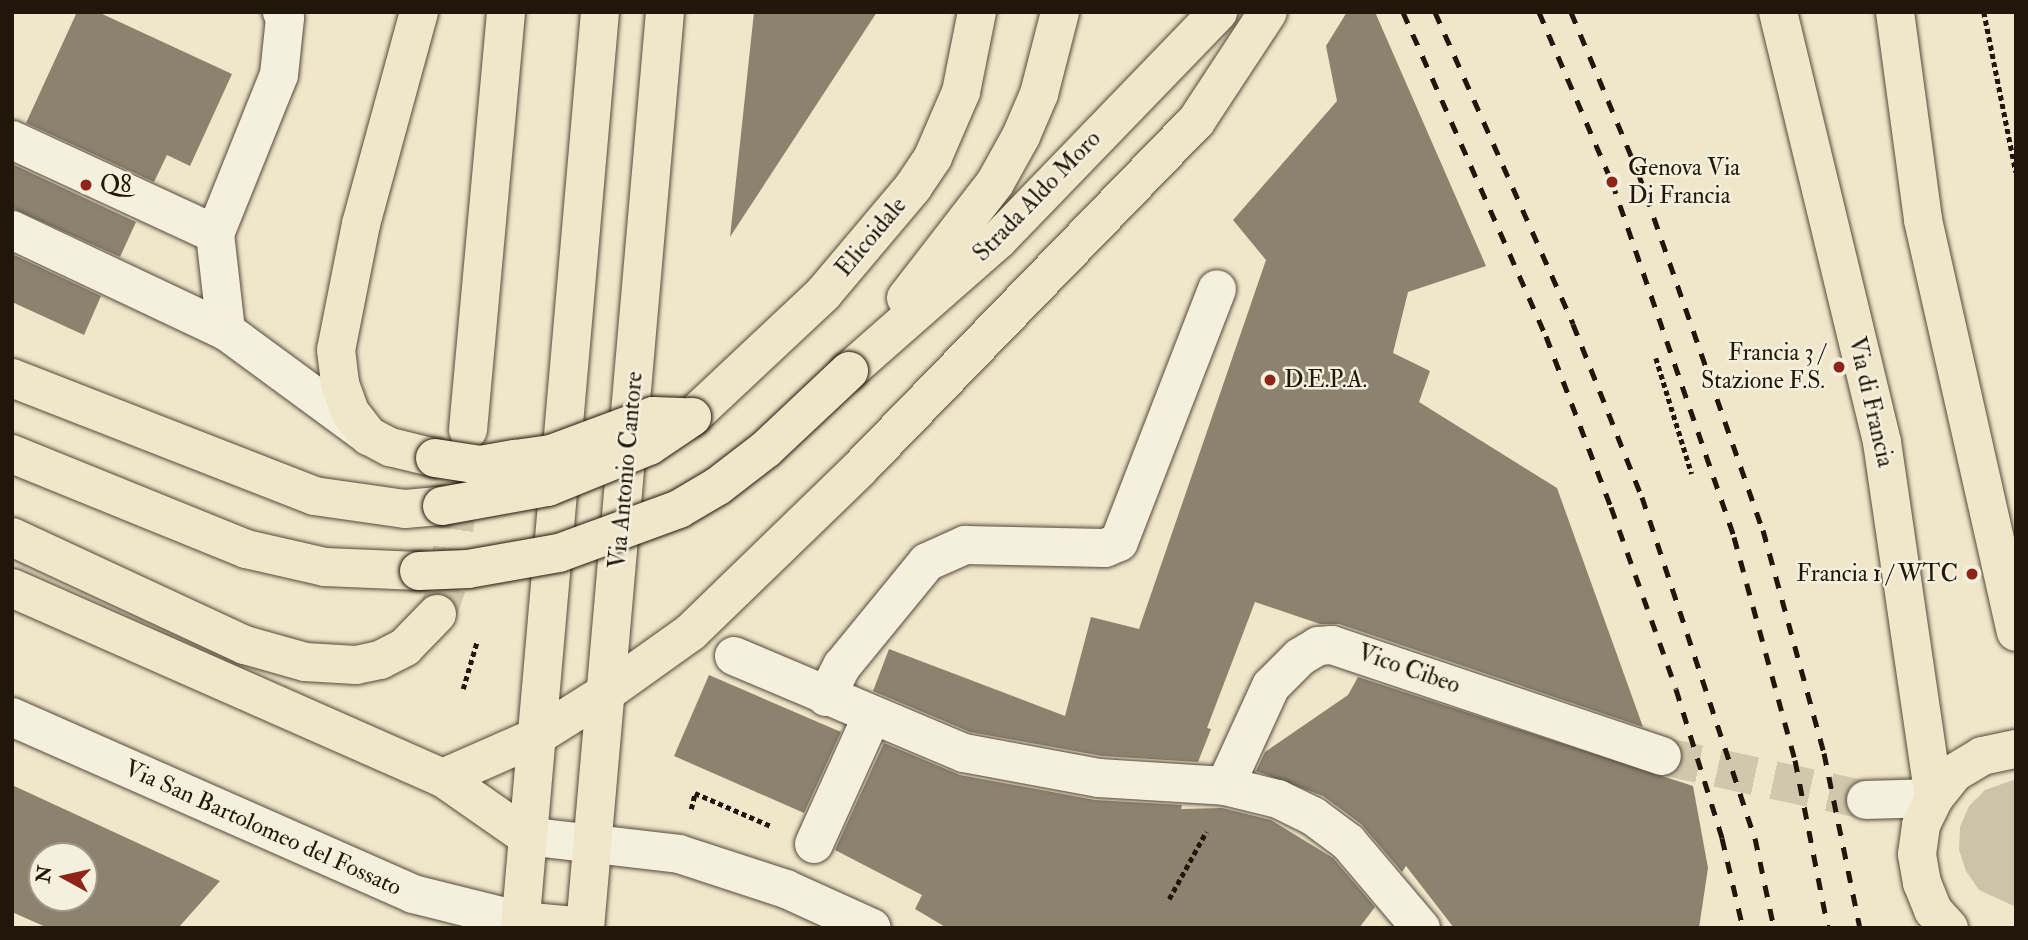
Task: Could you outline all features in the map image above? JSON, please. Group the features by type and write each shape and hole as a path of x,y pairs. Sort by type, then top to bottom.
{"main road":[{"path":"419,12 340,313 336,350 340,384 350,412 369,436 390,447 480,465 551,454 653,415 692,417"},
{"path":"468,430 506,12"},
{"path":"520,924 534,738 600,12"},
{"name":"Via Antonio Cantore","path":"520,924 585,927 665,12"},
{"name":"Elicoidale","path":"12,378 314,496 391,508 443,506 548,487 649,446 692,417 823,293 913,187 933,157 961,92 977,12"},
{"path":"12,454 246,549 325,567 419,571 468,569 559,553 679,509 718,486 766,449 849,371 995,183 1039,94 1059,12"},
{"name":"Strada Aldo Moro","path":"849,371 998,240 1218,12"},
{"path":"443,778 534,738 607,692 691,632 860,468 1197,120 1268,12"},
{"name":"Via di Francia","path":"1778,12 1882,442 1934,798"},
{"path":"1895,12 1923,220 2016,632"},
{"path":"12,537 244,645 305,662 356,665 380,660 405,647 437,614"},
{"path":"12,588 443,778 526,836"},
{"path":"1936,922 1917,853 1921,825 1934,798 1954,773 1982,756 2016,749"}],"street":[{"path":"226,331 215,234 279,75 285,18 282,12"},
{"path":"12,140 215,234"},
{"path":"12,230 226,331 369,436"},
{"path":"826,697 842,666 927,562 965,545 1105,548 1119,542 1217,289"},
{"name":"Vico Cibeo","path":"1225,786 1271,686 1300,657 1332,645 1662,756"},
{"path":"734,656 871,718 964,753 1035,770 1225,786 1278,799 1313,816 1349,842 1421,928"},
{"name":"Via San Bartolomeo del Fossato","path":"12,717 413,894 520,924"},
{"path":"814,844 871,718"},
{"path":"1866,800 1934,798"},
{"path":"526,836 679,853 726,868 872,928"}],"path":[{"path":"1984,12 2016,172"},
{"path":"1656,358 1692,474"},
{"path":"1169,899 1190,866 1225,786"},
{"path":"695,793 814,844"}],"shaded area":[{"path":"2016,779 2016,907 1979,890 1966,871 1959,850 1960,827 1969,806 1985,790"}],"building":[{"path":"77,12 98,12 232,74 190,166 167,155 154,182 26,123"},
{"path":"754,12 877,12 730,237"},
{"path":"1347,12 1375,12 1486,266 1408,292 1393,353 1430,371 1419,402 1557,488 1643,727 1339,624 1320,624 1255,602 1207,728 1211,729 1198,762 1102,756 970,732 873,691 889,649 1065,716 1091,617 1139,629 1266,260 1233,220 1337,101 1326,46"},
{"path":"12,164 136,222 120,257 12,208"},
{"path":"12,254 101,296 84,335 12,302"},
{"path":"709,675 841,732 804,813 674,756"},
{"path":"1358,677 1693,786 1708,868 1699,928 1454,928 1406,866 1402,872 1361,824 1323,796 1256,771 1265,752 1348,695"},
{"path":"884,743 960,775 1095,800 1182,805 1181,809 1222,808 1271,820 1333,858 1375,907 1359,928 947,928 915,909 922,895 835,850"},
{"path":"12,785 220,881 178,928 48,928 12,912"}],"tunnel":[{"path":"437,614 447,586 462,471"},
{"path":"1662,756 1866,800"}],"railway":[{"path":"1403,12 1546,336 1611,507 1676,689 1722,838 1743,928"},
{"path":"1435,12 1573,324 1642,497 1755,838 1774,928"},
{"path":"1539,12 1612,182 1734,537 1795,760 1828,928"},
{"path":"1571,12 1638,172 1763,530 1824,753 1860,928"}],"place":[{"name":"Genova Via Di Francia","path":"1612,182"},
{"name":"Q8","path":"86,185"},
{"name":"Francia 3 / Stazione F.S.","path":"1839,367"},
{"name":"D.E.P.A.","path":"1270,380"},
{"name":"Francia 1 / WTC","path":"1972,574"}]}
